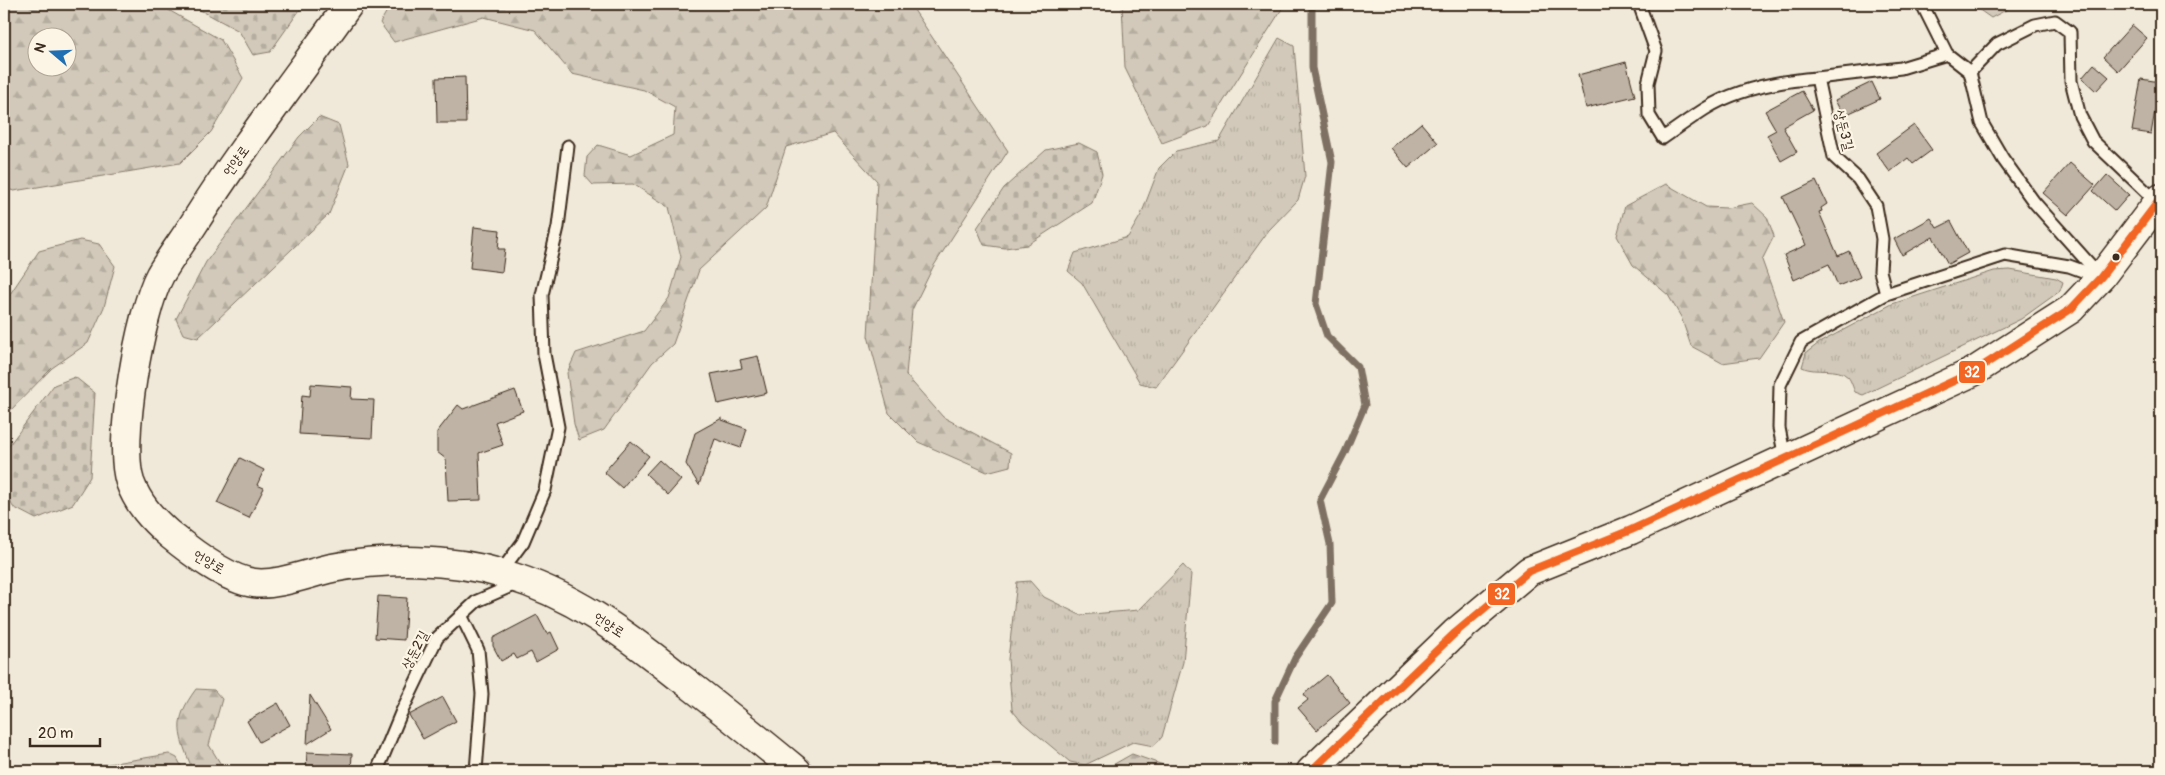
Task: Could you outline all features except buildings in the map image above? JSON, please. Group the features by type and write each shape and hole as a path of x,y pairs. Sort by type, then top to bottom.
{"street":[{"name":"언양로","path":"349,4 214,192 160,275 146,307 130,405 125,456 130,480 140,505 197,558 254,584 283,580 359,563 450,564 511,577 563,597 624,634 797,771"},
{"path":"1311,771 1455,633 1529,571 1631,530 1973,372 2071,309 2100,277 2159,200"}],"lane":[{"path":"1639,4 1656,51 1648,83 1649,115 1663,138 1706,108 1740,93 1780,81 1901,68 1947,54"},
{"path":"1922,4 1947,54 1970,72 1982,124 2003,159 2034,202 2100,277"},
{"path":"1970,72 1997,44 2035,25 2055,21 2070,32 2071,81 2080,116 2093,141 2159,200"},
{"name":"상둔3길","path":"1817,78 1834,157 1858,180 1876,206 1882,239 1880,271 1886,294"},
{"path":"511,577 523,542 546,490 558,427 544,354 542,295 558,227 568,146"},
{"path":"1785,460 1779,428 1780,386 1801,342 1886,294 2005,255 2070,266 2100,277"},
{"name":"상둔2길","path":"377,771 401,713 437,638 477,601 511,577"},
{"path":"461,616 478,650 482,694 476,771"}],"green space":[{"path":"4,4 158,4 221,40 243,78 211,132 180,163 14,191 4,188"},
{"path":"189,4 304,4 270,52 253,55 239,31"},
{"path":"391,4 910,4 1008,151 933,267 912,310 906,375 943,417 1011,453 1010,466 987,472 918,442 889,413 868,336 877,181 833,133 786,147 766,208 699,270 673,344 652,363 604,430 579,440 574,424 567,373 576,353 644,331 669,298 681,257 669,207 633,184 593,185 585,176 587,157 598,145 631,155 673,135 675,107 644,90 572,74 535,30 484,17 394,42 380,23"},
{"path":"1122,4 1285,4 1208,126 1162,143 1125,68"},
{"path":"1971,4 2017,4 1991,18"},
{"path":"1279,38 1294,46 1305,176 1298,200 1269,230 1156,387 1140,383 1082,283 1068,271 1075,253 1128,237 1141,215 1159,168 1176,151 1219,141"},
{"path":"319,117 339,125 349,164 329,214 198,338 183,334 176,319 206,262 299,137"},
{"path":"1079,143 1097,152 1102,174 1092,203 1027,245 1005,248 984,245 977,228 1004,188 1046,150"},
{"path":"1666,184 1706,207 1727,208 1752,203 1767,217 1774,236 1762,260 1784,322 1759,358 1722,363 1691,346 1681,317 1668,295 1633,265 1617,236 1625,206"},
{"path":"80,240 99,244 115,266 104,307 88,343 52,368 4,417 4,303 39,251"},
{"path":"2010,270 2056,278 2063,282 2060,291 2021,319 1863,395 1855,392 1849,378 1844,374 1802,367 1806,353 1819,343 1892,304 1994,271"},
{"path":"75,377 95,393 90,477 73,504 36,519 13,507 4,489 4,452 54,385"},
{"path":"1183,565 1191,574 1183,662 1162,737 1154,746 1133,742 1085,765 1070,762 1022,722 1012,710 1008,659 1017,582 1030,581 1044,597 1080,615 1139,610"},
{"path":"196,689 214,690 222,699 209,745 225,771 193,771 184,748 181,738 180,720 188,701"},
{"path":"169,754 177,758 184,771 83,771 96,766"},
{"path":"1132,754 1163,765 1166,771 1102,771"}],"waterway":[{"path":"1275,742 1275,701 1295,658 1332,603 1330,544 1320,500 1345,452 1365,405 1358,367 1327,336 1316,304 1332,162 1312,68 1312,4"}],"transit line":[{"name":"32","path":"1311,771 1455,633 1529,571 1631,530 1973,372 2071,309 2101,277 2161,198"}]}
